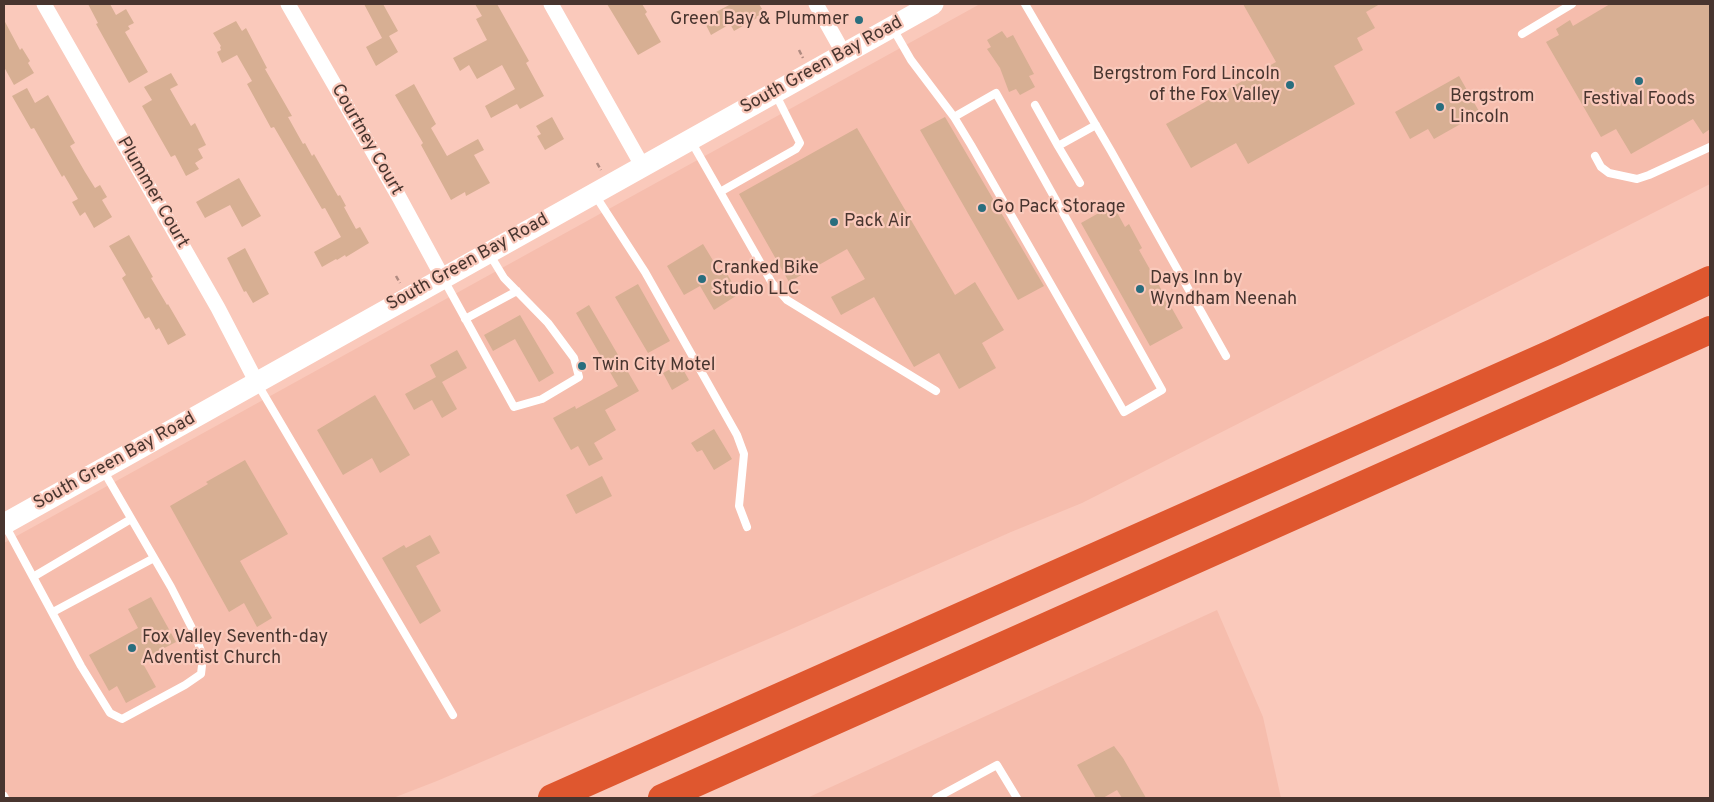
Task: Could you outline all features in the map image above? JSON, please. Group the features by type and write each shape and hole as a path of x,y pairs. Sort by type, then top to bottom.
{"highway":[{"path":"552,798 1555,352 1710,280"},
{"path":"662,798 1705,335"}],"main road":[{"name":"South Green Bay Road","path":"4,524 933,4"}],"street":[{"name":"Plummer Court","path":"44,4 218,308 257,383"},
{"name":"Courtney Court","path":"288,4 399,197 443,278"},
{"path":"550,4 644,167"},
{"path":"816,4 844,54"}],"lane":[{"path":"1025,4 1096,125 1226,356"},
{"path":"1522,34 1572,4"},
{"path":"892,27 911,60 954,117 1021,230 1124,412 1162,390 996,93 954,117"},
{"path":"720,192 796,149 800,144 774,93"},
{"path":"1035,105 1080,183"},
{"path":"1058,146 1096,125"},
{"path":"690,140 772,283 787,300 936,391"},
{"path":"1594,156 1601,167 1609,173 1637,179 1710,148"},
{"path":"594,193 645,272 737,436 744,454 739,506 747,527"},
{"path":"443,278 514,407 542,399 579,377 574,358 548,323 504,278 489,252"},
{"path":"465,319 517,291"},
{"path":"257,383 453,715"},
{"path":"4,524 81,666 110,713 122,718 185,685 201,674 203,657 195,634 172,587 102,469"},
{"path":"33,577 132,519"},
{"path":"53,612 154,558"},
{"path":"936,798 996,765 1017,798"}],"shaded area":[{"path":"980,4 1710,4 1710,184 1082,503 437,781 393,798 4,798 4,543"},
{"path":"1217,610 1263,717 1281,798 807,798"}],"building":[{"path":"88,4 110,4 116,15 126,9 134,23 128,26 130,29 125,32 148,72 129,83 96,24 98,23"},
{"path":"364,4 383,4 398,31 389,36 398,52 376,66 366,47 382,38"},
{"path":"475,4 497,4 529,61 526,63 544,96 520,109 517,104 491,118 485,106 515,89 502,65 477,79 469,65 460,71 453,58 487,40 476,19 482,16"},
{"path":"607,4 642,4 647,12 645,14 661,42 638,55"},
{"path":"731,4 759,4 764,12 734,31 730,24 711,35 703,19"},
{"name":"Bergstrom Ford Lincoln of the Fox Valley","path":"1243,4 1380,4 1366,12 1375,28 1357,38 1363,50 1334,66 1355,104 1248,164 1236,143 1191,168 1166,124 1276,62"},
{"name":"Festival Foods","path":"1610,4 1710,4 1710,129 1703,134 1693,119 1631,154 1616,129 1601,137 1546,42 1559,35 1556,29 1570,20 1573,26"},
{"path":"4,20 20,50 22,48 30,61 28,63 34,73 14,85 4,67"},
{"path":"236,21 242,31 246,28 267,68 265,69 292,116 288,117 303,144 305,143 312,156 314,154 338,196 340,195 356,229 360,227 369,243 346,257 345,255 322,267 314,252 341,237 325,208 322,209 274,127 271,128 247,84 252,81 237,55 222,63 217,52 221,50 221,46 213,33"},
{"path":"1002,31 1007,38 1013,35 1034,74 1029,76 1035,87 1020,95 1016,89 1009,92 1000,68 987,49 991,47 987,40"},
{"path":"171,73 178,85 170,89 191,126 195,123 206,145 198,149 203,158 195,163 199,169 186,176 175,155 171,157 142,106 152,100 144,87"},
{"name":"Bergstrom Lincoln","path":"1459,76 1480,113 1434,139 1428,129 1410,139 1395,112"},
{"path":"414,84 436,124 431,128 447,156 478,139 484,150 474,155 490,183 466,196 465,192 451,200 421,145 423,143 395,95"},
{"path":"27,88 35,103 48,95 75,143 70,146 85,172 95,188 100,185 107,197 102,200 112,217 94,228 85,212 80,216 72,202 78,199 64,175 62,177 34,128 31,129 12,96"},
{"path":"552,117 564,139 545,150 537,136 541,134 536,126"},
{"name":"Go Pack Storage","path":"945,117 1044,286 1018,300 920,130"},
{"name":"Pack Air","path":"857,128 955,295 975,282 1004,330 982,343 996,368 959,389 939,353 914,367 874,297 841,315 831,297 865,279 847,249 789,282 739,194"},
{"path":"239,178 261,216 242,227 230,205 205,218 196,202"},
{"name":"Days Inn by Wyndham Neenah","path":"1113,205 1125,227 1129,224 1142,248 1139,250 1183,328 1150,346 1081,223"},
{"path":"129,235 153,277 151,278 186,335 168,345 159,328 156,330 149,317 145,319 122,278 126,275 109,246"},
{"name":"Cranked Bike Studio LLC","path":"703,244 720,272 724,269 739,294 714,310 700,286 684,295 667,266"},
{"path":"245,248 269,294 253,303 246,291 244,292 227,258"},
{"path":"638,284 670,341 648,353 615,297"},
{"path":"589,305 639,391 605,410 616,430 594,443 603,459 589,466 578,446 571,450 553,418 575,406 576,409 618,386 576,313"},
{"path":"520,315 554,373 539,382 515,339 493,351 484,335"},
{"path":"457,350 467,368 442,382 457,409 442,418 432,400 414,410 405,394 436,377 430,365"},
{"path":"680,364 689,380 672,390 663,373"},
{"path":"375,395 410,455 380,473 372,458 343,475 317,430"},
{"path":"714,429 732,459 714,470 702,450 697,452 691,443"},
{"path":"245,460 288,534 240,561 272,618 257,627 244,603 229,612 170,506 208,484 206,482"},
{"path":"602,476 612,496 576,514 566,495"},
{"path":"430,535 440,553 416,566 441,611 420,624 382,558 404,545 406,548"},
{"name":"Fox Valley Seventh-day Adventist Church","path":"151,597 176,642 141,660 156,687 126,703 117,686 109,691 89,655 138,628 128,609"},
{"path":"1114,746 1146,798 1122,798 1117,790 1103,798 1096,798 1077,765"}],"place":[{"name":"Green Bay & Plummer","path":"859,20"},
{"name":"Festival Foods","path":"1639,81"},
{"name":"Bergstrom Ford Lincoln of the Fox Valley","path":"1290,85"},
{"name":"Bergstrom Lincoln","path":"1440,107"},
{"name":"Go Pack Storage","path":"982,208"},
{"name":"Pack Air","path":"834,222"},
{"name":"Cranked Bike Studio LLC","path":"702,279"},
{"name":"Days Inn by Wyndham Neenah","path":"1140,289"},
{"name":"Twin City Motel","path":"582,366"},
{"name":"Fox Valley Seventh-day Adventist Church","path":"132,648"}]}
